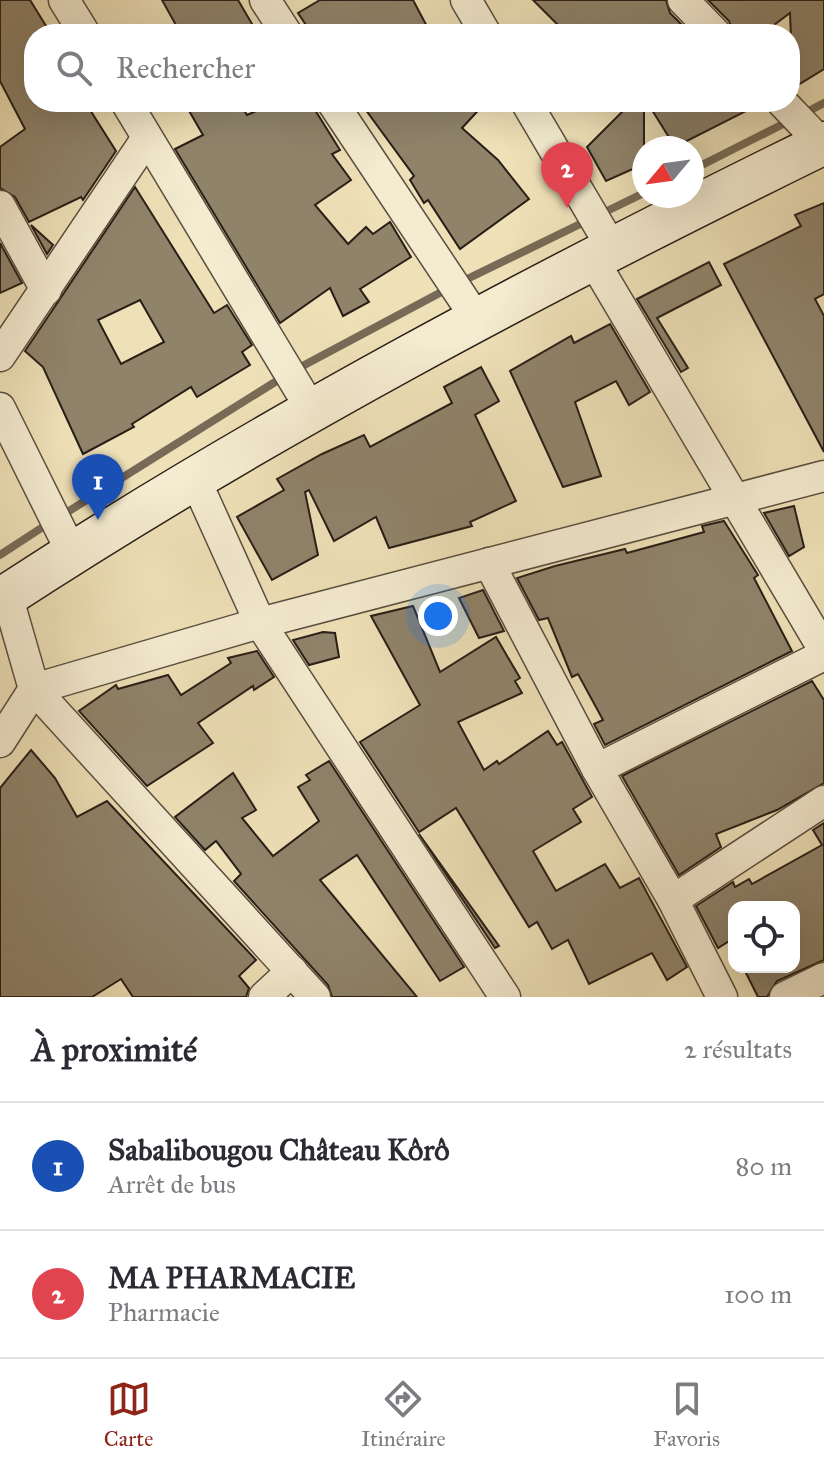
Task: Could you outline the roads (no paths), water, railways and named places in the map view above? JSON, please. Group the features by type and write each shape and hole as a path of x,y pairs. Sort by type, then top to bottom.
{"main road":[{"path":"4,598 72,553 311,409 602,253 823,144"}],"street":[{"path":"64,0 79,24"},
{"path":"265,0 281,24"},
{"path":"683,0 706,24"},
{"path":"472,3 481,24"},
{"path":"132,112 311,409"},
{"path":"339,112 478,321"},
{"path":"531,112 602,253 736,501 824,652 597,769"},
{"path":"792,112 823,144"},
{"path":"0,356 147,138"},
{"path":"0,206 46,290"},
{"path":"0,408 72,553"},
{"path":"195,479 260,623 505,997"},
{"path":"0,742 34,689 260,623 736,501 819,483"},
{"path":"489,563 597,769 673,900 722,997"},
{"path":"4,598 34,689 315,997"},
{"path":"673,900 824,801"},
{"path":"264,997 292,971"},
{"path":"785,997 824,978"}],"waterway":[{"path":"803,114 824,103"},
{"path":"704,164 791,120"},
{"path":"461,282 632,199"},
{"path":"295,370 449,288"},
{"path":"61,516 283,377"},
{"path":"0,555 49,523"}],"place":[{"name":"MA PHARMACIE","path":"567,208"},
{"name":"Sabalibougou Château Kôrô","path":"98,520"}]}
